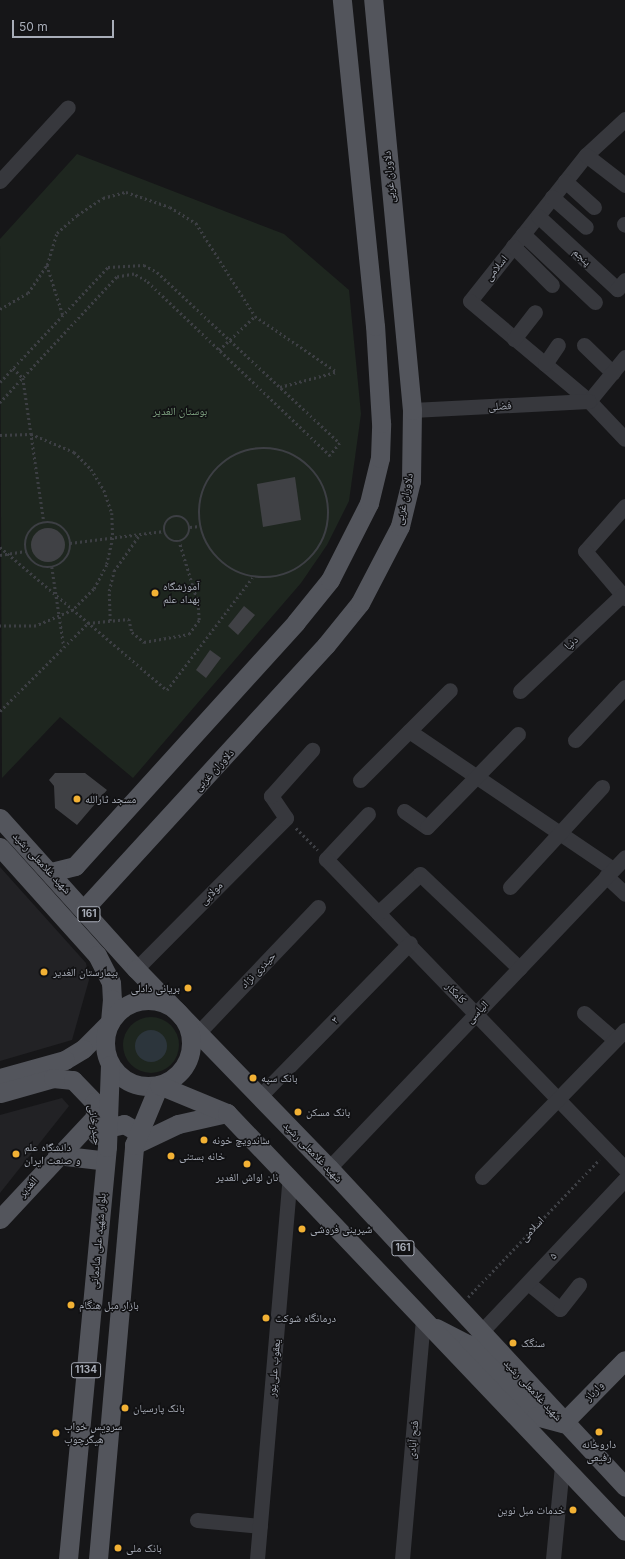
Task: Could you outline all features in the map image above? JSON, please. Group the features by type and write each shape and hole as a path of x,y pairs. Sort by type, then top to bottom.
{"main road":[{"path":"51,872 75,866 296,622 330,580 370,503 380,458 381,423 375,326 342,0"},
{"name":"دلاوران غربی","path":"84,908 282,696 360,603 400,526 411,481 412,410 373,0"},
{"name":"شهید غلامعلی رشید","path":"0,818 84,908 136,969 329,1168 563,1423 625,1487"},
{"name":"شهید غلامعلی رشید","path":"0,847 106,968 111,982 110,1022"},
{"path":"0,1078 65,1060 90,1044 118,1012 141,1000 167,1004 177,1012 189,1031 190,1054 178,1074 159,1085"},
{"path":"110,1022 105,1044 110,1065 126,1081 142,1086 159,1085 227,1113 290,1176 423,1321 625,1531"},
{"name":"بلوار شهید علی شادمانی","path":"68,1559 103,1180 102,1122 110,1065"},
{"name":"حیدرخانی","path":"0,1093 53,1078 73,1080 94,1102 102,1122 100,1160 103,1180"},
{"name":"1134","path":"98,1559 136,1139 159,1085"},
{"path":"102,1122 124,1124 136,1139 178,1124 227,1113"},
{"name":"الغدیر","path":"0,1219 58,1155 102,1122"},
{"path":"58,1155 100,1160"},
{"path":"423,1321 468,1344 536,1416 563,1423"},
{"name":"وارباز","path":"563,1423 625,1360"},
{"path":"575,1479 582,1464 597,1458"}],"street":[{"path":"0,181 68,107"},
{"name":"اسلامی","path":"623,125 586,155 470,301 589,401 625,439"},
{"path":"586,155 625,186"},
{"path":"565,181 594,207"},
{"path":"552,197 586,227"},
{"name":"پنجم","path":"538,216 617,289 625,280"},
{"path":"523,234 595,302"},
{"path":"513,246 552,285"},
{"path":"514,338 536,312"},
{"path":"584,345 621,364 589,401"},
{"path":"545,364 558,346"},
{"name":"فضلی","path":"412,410 589,401"},
{"path":"623,514 586,551 624,596"},
{"name":"دنیا","path":"520,692 624,596"},
{"path":"575,740 625,687"},
{"path":"360,780 450,690"},
{"path":"409,731 560,833 610,873 625,894"},
{"path":"404,811 427,827 518,734"},
{"path":"286,818 271,796 312,750"},
{"path":"510,887 602,787"},
{"path":"326,859 368,814"},
{"name":"مولایی","path":"136,969 286,818"},
{"name":"الیاسی","path":"329,1168 625,857"},
{"name":"کامکار","path":"326,859 378,913 410,943 475,1014 625,1169"},
{"path":"378,913 420,874 519,968"},
{"name":"حیدری نژاد","path":"198,1033 318,907"},
{"name":"۳","path":"260,1096 410,943"},
{"path":"482,1177 620,1035 584,1013"},
{"name":"یعقوب علی‌پور","path":"257,1559 290,1176"},
{"name":"۵","path":"480,1333 625,1179"},
{"path":"528,1283 560,1309 579,1285"},
{"name":"فتح آبادی","path":"402,1559 423,1321"},
{"path":"553,1559 562,1465"},
{"path":"197,1520 260,1526"}],"path":[{"path":"0,309 28,293 47,265 57,233 77,215 103,198 126,192 170,207 196,223 255,316 337,372 280,387"},
{"path":"0,382 108,267 144,264 157,272 340,443 330,456 146,281 126,275 117,277 0,403"},
{"path":"47,265 63,315"},
{"path":"219,350 255,316"},
{"path":"13,368 23,378 44,522"},
{"path":"0,435 31,434 74,452 92,469 104,490 112,513 113,538 107,565 94,589 73,610 60,617 36,626 0,626"},
{"path":"252,448 273,448 293,454 310,466 323,483 329,503 329,524 322,544 310,561 293,572 273,578 252,578 234,572 218,560 207,545 200,526 199,506 204,486 216,468 233,456 252,448"},
{"path":"175,516 183,517 190,527 188,535 179,542 167,538 164,531 168,519 175,516"},
{"path":"44,522 64,529 70,543 67,557 52,567 34,563 26,551 27,536 44,522"},
{"path":"190,527 200,526"},
{"path":"70,543 164,531"},
{"path":"110,621 109,591 114,571 140,534"},
{"path":"0,712 88,623 129,619 132,632 144,642 189,634 199,620 198,604 179,542"},
{"path":"0,547 167,690 252,578"},
{"path":"0,555 26,551"},
{"path":"52,567 64,647"},
{"path":"286,818 326,859"},
{"name":"اسلامی","path":"458,1308 607,1151"}],"shaded area":[{"name":"بیمارستان الغدیر","path":"0,867 86,963 89,980 72,1040 0,1061"},
{"path":"151,1030 157,1031 164,1037 167,1046 166,1052 160,1059 151,1062 145,1061 138,1055 135,1046 136,1040 142,1033"},
{"name":"دانشگاه علم و صنعت ایران","path":"62,1098 69,1106 0,1193 0,1115"}],"green space":[{"name":"بوستان الغدیر","path":"77,154 284,234 349,290 361,414 349,501 327,545 301,583 133,778 60,717 2,778 0,239"},
{"path":"146,1017 156,1017 171,1025 177,1034 179,1045 177,1056 171,1065 156,1073 146,1073 135,1068 128,1061 123,1050 123,1040 128,1029 135,1022"}],"building":[{"path":"295,477 301,520 263,527 257,484"},
{"path":"45,528 51,528 60,533 64,539 64,551 60,557 51,562 45,562 36,557 31,548 31,542 36,533"},
{"path":"244,606 255,615 238,635 228,626"},
{"path":"210,650 221,658 206,678 196,670"},
{"name":"مسجد ثارالله","path":"55,773 85,773 107,790 77,825 55,808 54,786 49,780"}],"place":[{"name":"آموزشگاه بهداد علم","path":"155,593"},
{"name":"مسجد ثارالله","path":"77,799"},
{"name":"بیمارستان الغدیر","path":"44,972"},
{"name":"بریانی دادلی","path":"188,988"},
{"name":"بانک سپه","path":"253,1078"},
{"name":"بانک مسکن","path":"298,1112"},
{"name":"ساندویچ خونه","path":"204,1140"},
{"name":"دانشگاه علم و صنعت ایران","path":"16,1154"},
{"name":"خانه بستنی","path":"171,1156"},
{"name":"نان لواش الغدیر","path":"247,1164"},
{"name":"شیرینی فروشی","path":"302,1229"},
{"name":"بازار مبل هنگام","path":"71,1305"},
{"name":"درمانگاه شوکت","path":"266,1318"},
{"name":"سنگک","path":"513,1343"},
{"name":"بانک پارسیان","path":"125,1408"},
{"name":"داروخانه رفیعی","path":"599,1432"},
{"name":"سرویس خواب هیگرچوب","path":"56,1433"},
{"name":"خدمات مبل نوین","path":"573,1510"},
{"name":"بانک ملی","path":"118,1548"}]}
